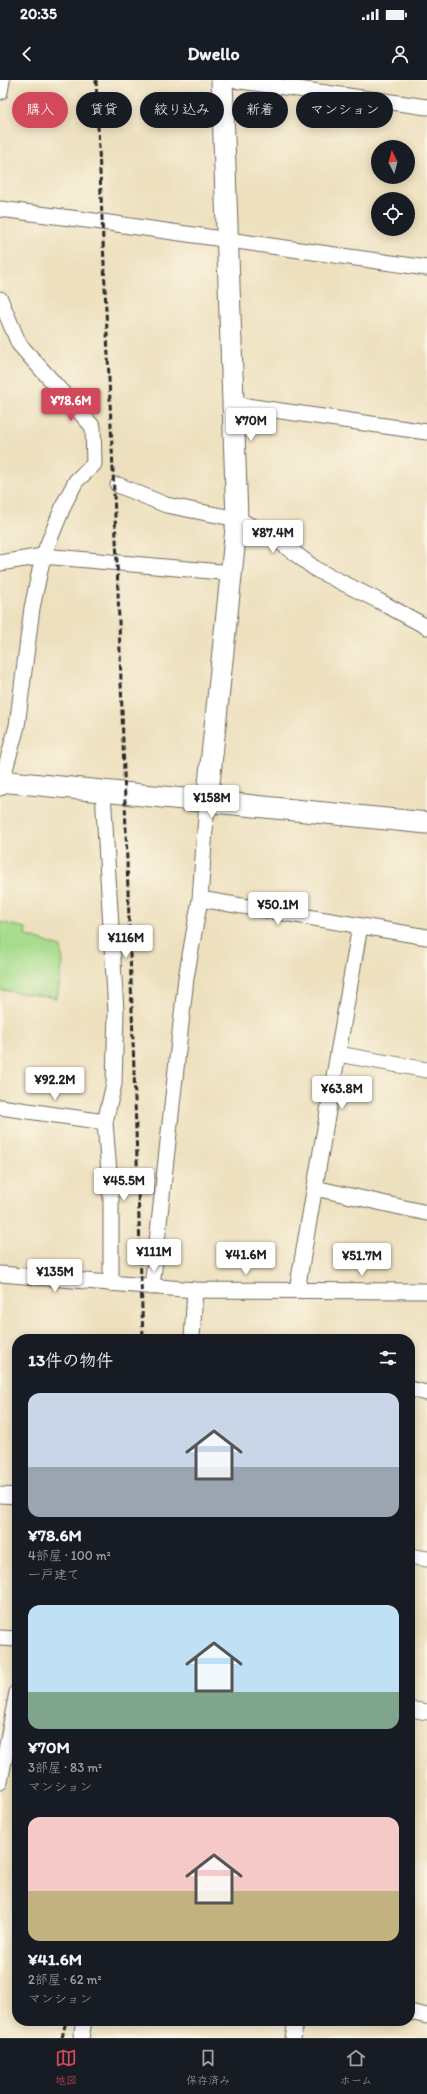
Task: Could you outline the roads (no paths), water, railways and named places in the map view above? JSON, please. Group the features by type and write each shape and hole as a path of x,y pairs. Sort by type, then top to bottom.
{"street":[{"path":"0,92 2,80"},
{"path":"152,1286 186,978 200,899 207,802 237,519 222,80"},
{"path":"233,80 427,107"},
{"path":"0,209 228,239 427,268"},
{"path":"0,300 19,344 93,426 94,464 76,481 65,502 43,556 32,608 17,726 1,783 427,823"},
{"path":"233,404 427,432"},
{"path":"118,485 166,505 237,519 272,536 317,570 427,627"},
{"path":"0,562 43,556 232,573"},
{"path":"103,792 116,1012 114,1084 105,1122 111,1198 112,1284"},
{"path":"200,899 427,937"},
{"path":"297,1290 360,926"},
{"path":"338,1054 427,1070"},
{"path":"0,1107 105,1122"},
{"path":"314,1188 427,1213"},
{"path":"0,1274 195,1290 427,1291"},
{"path":"192,1334 195,1290"},
{"path":"415,1390 427,1392"},
{"path":"0,1495 12,1496"},
{"path":"415,1557 427,1559"},
{"path":"0,1638 12,1639"},
{"path":"415,1710 427,1712"},
{"path":"0,1782 12,1718"},
{"path":"415,2013 427,2016"},
{"path":"80,2038 83,2026"},
{"path":"293,2038 295,2026"}],"railway":[{"path":"96,80 117,562 143,1334"},
{"path":"62,2038 65,2026"}]}
